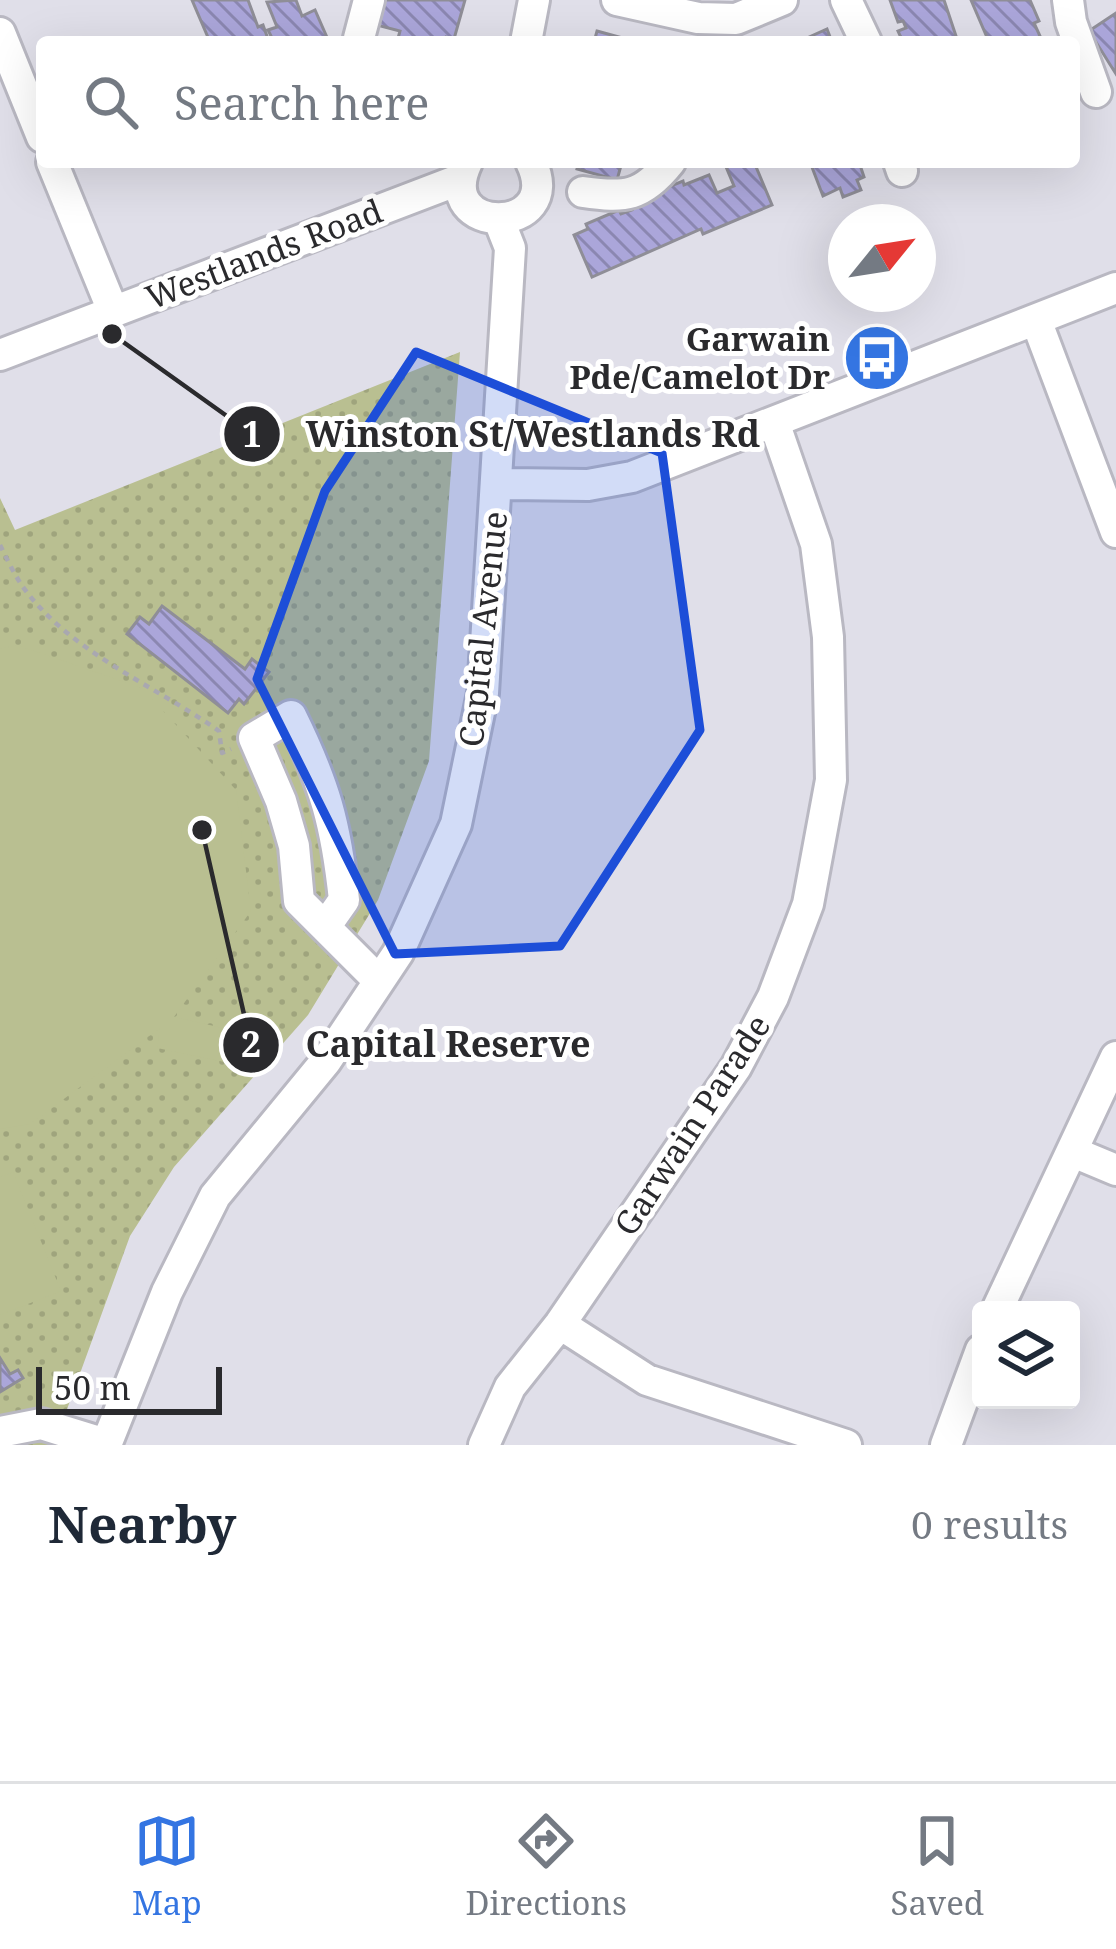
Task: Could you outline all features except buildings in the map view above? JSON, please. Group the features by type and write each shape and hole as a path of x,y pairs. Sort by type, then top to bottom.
{"street":[{"path":"360,36 369,0"},
{"path":"527,36 534,0"},
{"path":"617,0 695,30 782,0"},
{"path":"846,0 863,36"},
{"path":"1068,0 1076,36"},
{"path":"0,33 36,121"},
{"path":"1080,47 1096,92"},
{"path":"54,168 113,311"},
{"path":"464,170 466,202 475,212 500,220 517,216 535,197 533,168"},
{"path":"583,192 621,198 649,185 665,168"},
{"name":"Westlands Road","path":"0,355 464,170"},
{"name":"Capital Avenue","path":"106,1445 166,1292 215,1196 326,1061 398,953 456,824 483,693 499,484 510,248 500,220"},
{"path":"499,484 588,485 632,476 1116,288"},
{"path":"1036,320 1116,532"},
{"name":"Garwain Parade","path":"484,1445 510,1387 560,1324 736,1067 773,997 808,904 831,780 828,637 816,544 774,422"},
{"path":"325,927 344,900 332,814 291,716 254,738 294,846 299,901 379,982"},
{"path":"1001,1301 1116,1057"},
{"path":"1073,1152 1116,1170"},
{"path":"560,1324 647,1380 846,1445"},
{"path":"946,1445 972,1374"},
{"path":"0,1432 41,1424 106,1445"}],"path":[{"path":"0,545 23,587 60,625 109,664 170,696 219,731 222,753 254,738"}],"highlighted area":[{"path":"416,352 662,453 700,730 560,946 395,954 257,679 325,491"}],"green space":[{"path":"460,352 429,761 378,900 308,1015 174,1167 130,1236 54,1445 0,1445 0,498 15,530"},
{"path":"17,645 142,688 236,790 251,911 174,1017 241,1032 234,1064 157,1048 160,1028 30,1124 0,1129 0,649"},
{"path":"13,1172 61,1291 0,1315 0,1177"}],"place":[{"name":"Winston St/Westlands Rd","path":"112,334"},
{"name":"Garwain Pde/Camelot Dr","path":"877,358"},
{"name":"Capital Reserve","path":"202,830"}]}
